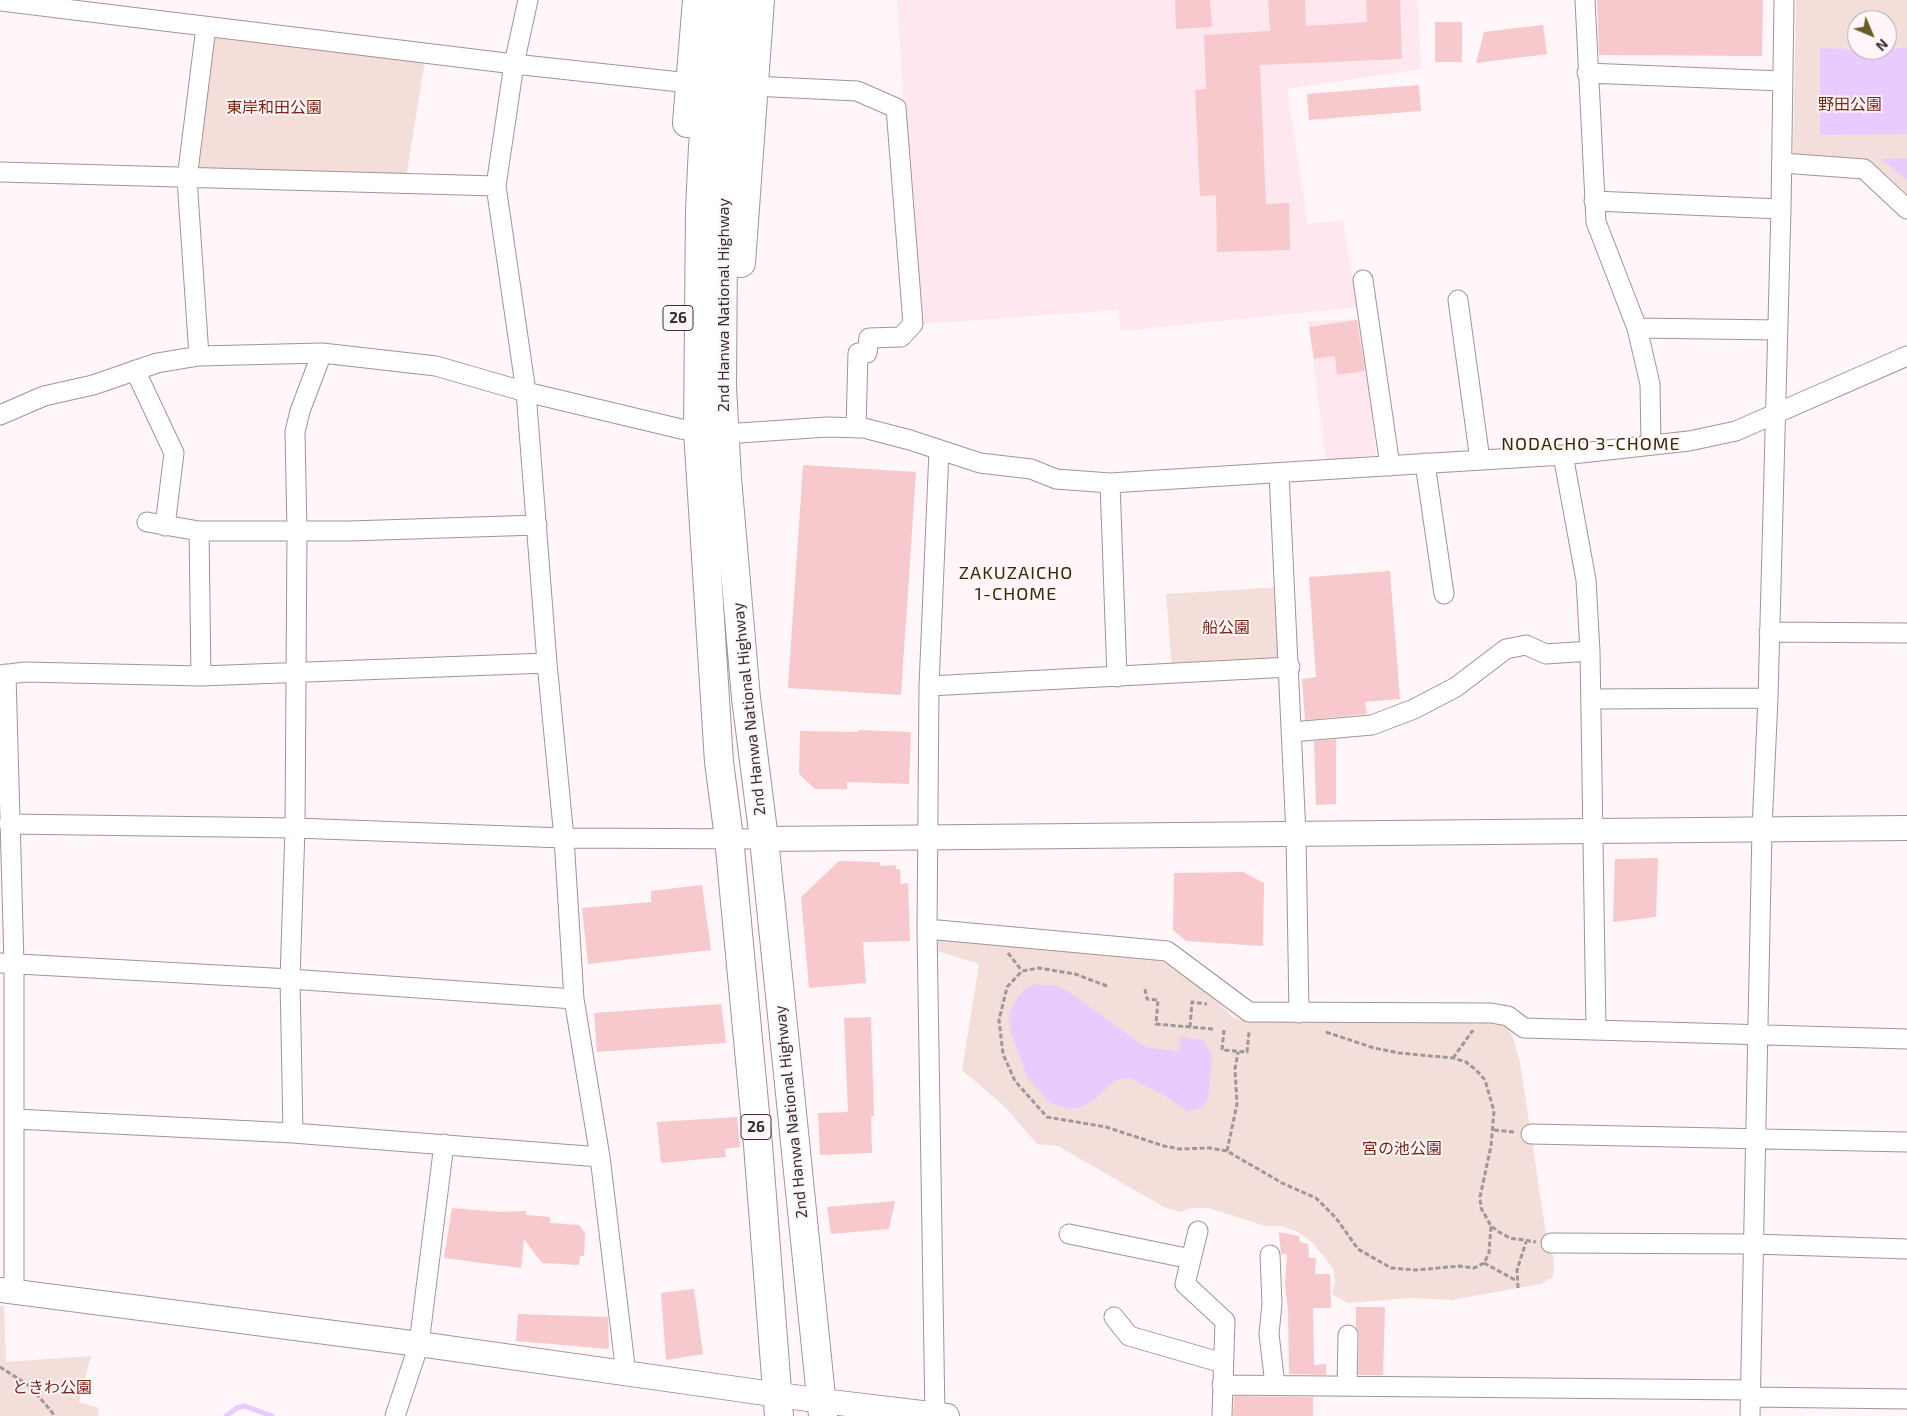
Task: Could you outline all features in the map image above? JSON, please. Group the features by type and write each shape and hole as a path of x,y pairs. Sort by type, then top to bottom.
{"highway":[{"name":"26","path":"697,0 689,83 678,316 711,432"},
{"name":"2nd Hanwa National Highway","path":"718,0 702,155 698,291 710,387 711,432 695,590 711,633 719,762 729,838 758,1145 778,1406"},
{"name":"2nd Hanwa National Highway","path":"710,387 723,243 727,135 739,0"},
{"name":"26","path":"711,432 738,341 742,227 760,0"},
{"name":"2nd Hanwa National Highway","path":"711,432 750,588 738,619 764,839 802,1225 823,1409"}],"street":[{"path":"528,0 514,64 496,186 526,392 547,663 564,838 574,999 600,1157 626,1374"},
{"path":"1584,0 1596,222 1637,328 1650,384 1651,444"},
{"path":"1750,1416 1762,829 1768,698 1778,330 1784,0"},
{"path":"0,1 514,64 689,83"},
{"path":"200,356 187,179 206,27"},
{"path":"1587,73 1782,81"},
{"path":"752,86 857,91 896,108 913,324 901,337 869,338 867,354 858,353 856,428"},
{"path":"1782,163 1864,169 1907,209"},
{"path":"0,172 187,179 496,186"},
{"path":"1594,202 1781,209"},
{"path":"1363,280 1390,466"},
{"path":"1458,300 1480,460"},
{"path":"1637,328 1778,330"},
{"path":"293,1133 290,979 295,828 297,531 295,432 300,411 322,353"},
{"path":"0,415 44,396 93,385 157,363 200,356 322,353 365,356 436,366 526,392 711,432 827,427 856,428 901,438 980,463 1031,469 1056,479 1110,483 1563,454 1689,441 1736,431 1775,416 1907,356"},
{"path":"135,370 174,454 165,526"},
{"path":"547,663 201,676 25,672 3,674 9,824 7,964 15,1118 7,1291 419,1344 626,1374 778,1406 939,1415 927,929 929,686 939,450"},
{"path":"1563,454 1586,580 1593,699 1596,1030"},
{"path":"1425,464 1444,594"},
{"path":"1279,473 1290,667 1300,1013"},
{"path":"1110,483 1117,677"},
{"path":"146,522 198,531 297,531 537,525"},
{"path":"198,531 201,676"},
{"path":"1769,632 1907,633"},
{"path":"1292,732 1372,725 1414,709 1456,688 1506,649 1526,645 1546,654 1590,651"},
{"path":"929,686 1290,667"},
{"path":"1593,699 1768,698"},
{"path":"9,824 295,828 564,838 764,839 1907,828"},
{"path":"927,929 1167,951 1249,1012 1477,1013 1508,1016 1524,1028 1907,1038"},
{"path":"7,964 290,979 574,999"},
{"path":"15,1118 293,1133 600,1157"},
{"path":"1531,1134 1907,1142"},
{"path":"395,1416 419,1344 444,1144"},
{"path":"1198,1231 1185,1284 1224,1321 1222,1416"},
{"path":"1069,1234 1191,1260"},
{"path":"1551,1243 1754,1244 1907,1249"},
{"path":"1270,1255 1272,1304 1269,1334 1275,1385"},
{"path":"1114,1317 1129,1336 1223,1363"},
{"path":"1347,1386 1348,1335"},
{"path":"1222,1385 1750,1394 1907,1399"}],"path":[{"path":"1107,986 1074,974 1047,969 1022,971 1007,987 999,1020 1004,1054 1015,1081 1048,1117 1106,1127 1164,1146 1180,1149 1210,1148 1227,1151 1282,1183 1316,1198 1336,1218 1358,1249 1379,1263 1402,1270 1447,1266 1474,1268 1484,1263 1489,1253 1491,1226"},
{"path":"1144,988 1147,999 1158,1000 1156,1024 1213,1029"},
{"path":"1190,1027 1192,1002 1215,1004"},
{"path":"1453,1058 1473,1030 1477,1013"},
{"path":"1224,1030 1222,1050 1238,1052 1247,1052 1249,1032"},
{"path":"1326,1032 1374,1048 1399,1053 1453,1058 1466,1062 1485,1080 1494,1111 1491,1146 1480,1197 1481,1208 1491,1226 1510,1238 1526,1242 1551,1243"},
{"path":"1227,1151 1237,1104 1235,1069 1238,1052"},
{"path":"1518,1288 1519,1259 1526,1242"},
{"path":"1484,1263 1517,1281"},
{"path":"0,1367 31,1387 55,1416"}],"shaded area":[{"path":"897,0 1418,0 1421,69 1287,89 1308,224 1343,220 1358,307 1121,331 1118,310 918,324"},
{"path":"1820,48 1847,49 1847,60 1897,60 1897,48 1907,48 1907,134 1820,135"},
{"path":"1907,158 1907,180 1881,159"},
{"path":"1361,319 1376,455 1326,461 1308,322"},
{"path":"1034,984 1058,986 1068,991 1145,1047 1179,1051 1180,1037 1204,1040 1212,1056 1208,1100 1202,1107 1187,1112 1169,1098 1130,1078 1113,1082 1094,1100 1081,1107 1070,1109 1050,1103 1027,1077 1011,1033 1009,1014 1015,1001 1024,990"}],"green space":[{"name":"野田公園","path":"1796,0 1907,0 1907,203 1887,184 1793,158"},
{"name":"東岸和田公園","path":"211,35 425,60 406,178 192,171"},
{"name":"船公園","path":"1281,587 1285,663 1172,670 1166,594"},
{"name":"宮の池公園","path":"941,938 1144,956 1163,962 1179,973 1191,977 1233,1017 1246,1021 1487,1020 1505,1023 1513,1037 1520,1062 1546,1234 1551,1235 1553,1277 1540,1284 1452,1300 1409,1298 1348,1303 1332,1294 1335,1281 1333,1268 1313,1243 1298,1232 1281,1226 1265,1226 1209,1208 1191,1208 1180,1212 1164,1207 1058,1146 1037,1144 1004,1106 962,1070 979,964 937,951 938,941"},
{"name":"ときわ公園","path":"0,1306 4,1306 6,1362 91,1356 79,1402 99,1408 98,1416 0,1416"}],"building":[{"path":"1175,0 1210,0 1212,27 1176,29"},
{"path":"1268,0 1305,0 1306,26 1367,22 1366,0 1400,0 1402,59 1260,65 1266,204 1289,203 1290,250 1217,252 1216,195 1200,196 1195,90 1206,89 1204,35 1270,31"},
{"path":"1597,0 1763,0 1762,56 1599,55"},
{"path":"1435,22 1462,22 1462,62 1435,62"},
{"path":"1543,25 1547,54 1476,63 1484,32"},
{"path":"1419,85 1421,111 1309,120 1307,94"},
{"path":"1357,320 1365,371 1337,375 1335,356 1314,359 1309,327"},
{"path":"803,465 916,472 901,695 788,688"},
{"path":"1390,571 1400,699 1365,702 1367,714 1305,720 1302,679 1316,677 1309,577"},
{"path":"858,730 911,732 909,784 847,782 847,789 815,789 799,774 800,731 858,732"},
{"path":"1336,739 1336,804 1316,805 1314,741"},
{"path":"1658,858 1656,917 1613,922 1615,859"},
{"path":"839,861 880,862 880,866 896,865 896,869 900,869 901,884 908,883 910,941 863,942 866,983 809,988 801,897"},
{"path":"1243,872 1264,883 1263,946 1186,941 1173,930 1174,873"},
{"path":"702,885 711,950 588,964 582,908 651,902 651,891"},
{"path":"721,1004 726,1043 597,1052 594,1013"},
{"path":"871,1017 874,1116 871,1116 872,1153 820,1155 818,1113 848,1112 844,1018"},
{"path":"737,1117 740,1147 725,1149 726,1157 661,1163 657,1122"},
{"path":"895,1201 889,1229 831,1234 827,1207"},
{"path":"452,1208 500,1212 526,1211 526,1215 550,1217 550,1223 579,1225 585,1233 584,1256 580,1256 579,1265 542,1263 524,1239 521,1268 444,1258"},
{"path":"1279,1232 1299,1236 1300,1242 1308,1244 1309,1258 1316,1258 1315,1274 1330,1274 1331,1308 1313,1308 1314,1365 1326,1364 1326,1375 1289,1374 1288,1311 1285,1284 1287,1254 1281,1254"},
{"path":"694,1289 703,1354 666,1360 661,1293"},
{"path":"1356,1307 1385,1307 1383,1375 1358,1375 1359,1335 1356,1328"},
{"path":"518,1314 608,1317 609,1349 516,1341"},
{"path":"1234,1396 1313,1397 1313,1416 1233,1416"}],"waterway":[{"path":"226,1416 237,1408 245,1406 272,1416"}],"district":[{"name":"NODACHO 3-CHOME","path":"1591,444"},
{"name":"ZAKUZAICHO 1-CHOME","path":"1016,583"}]}
